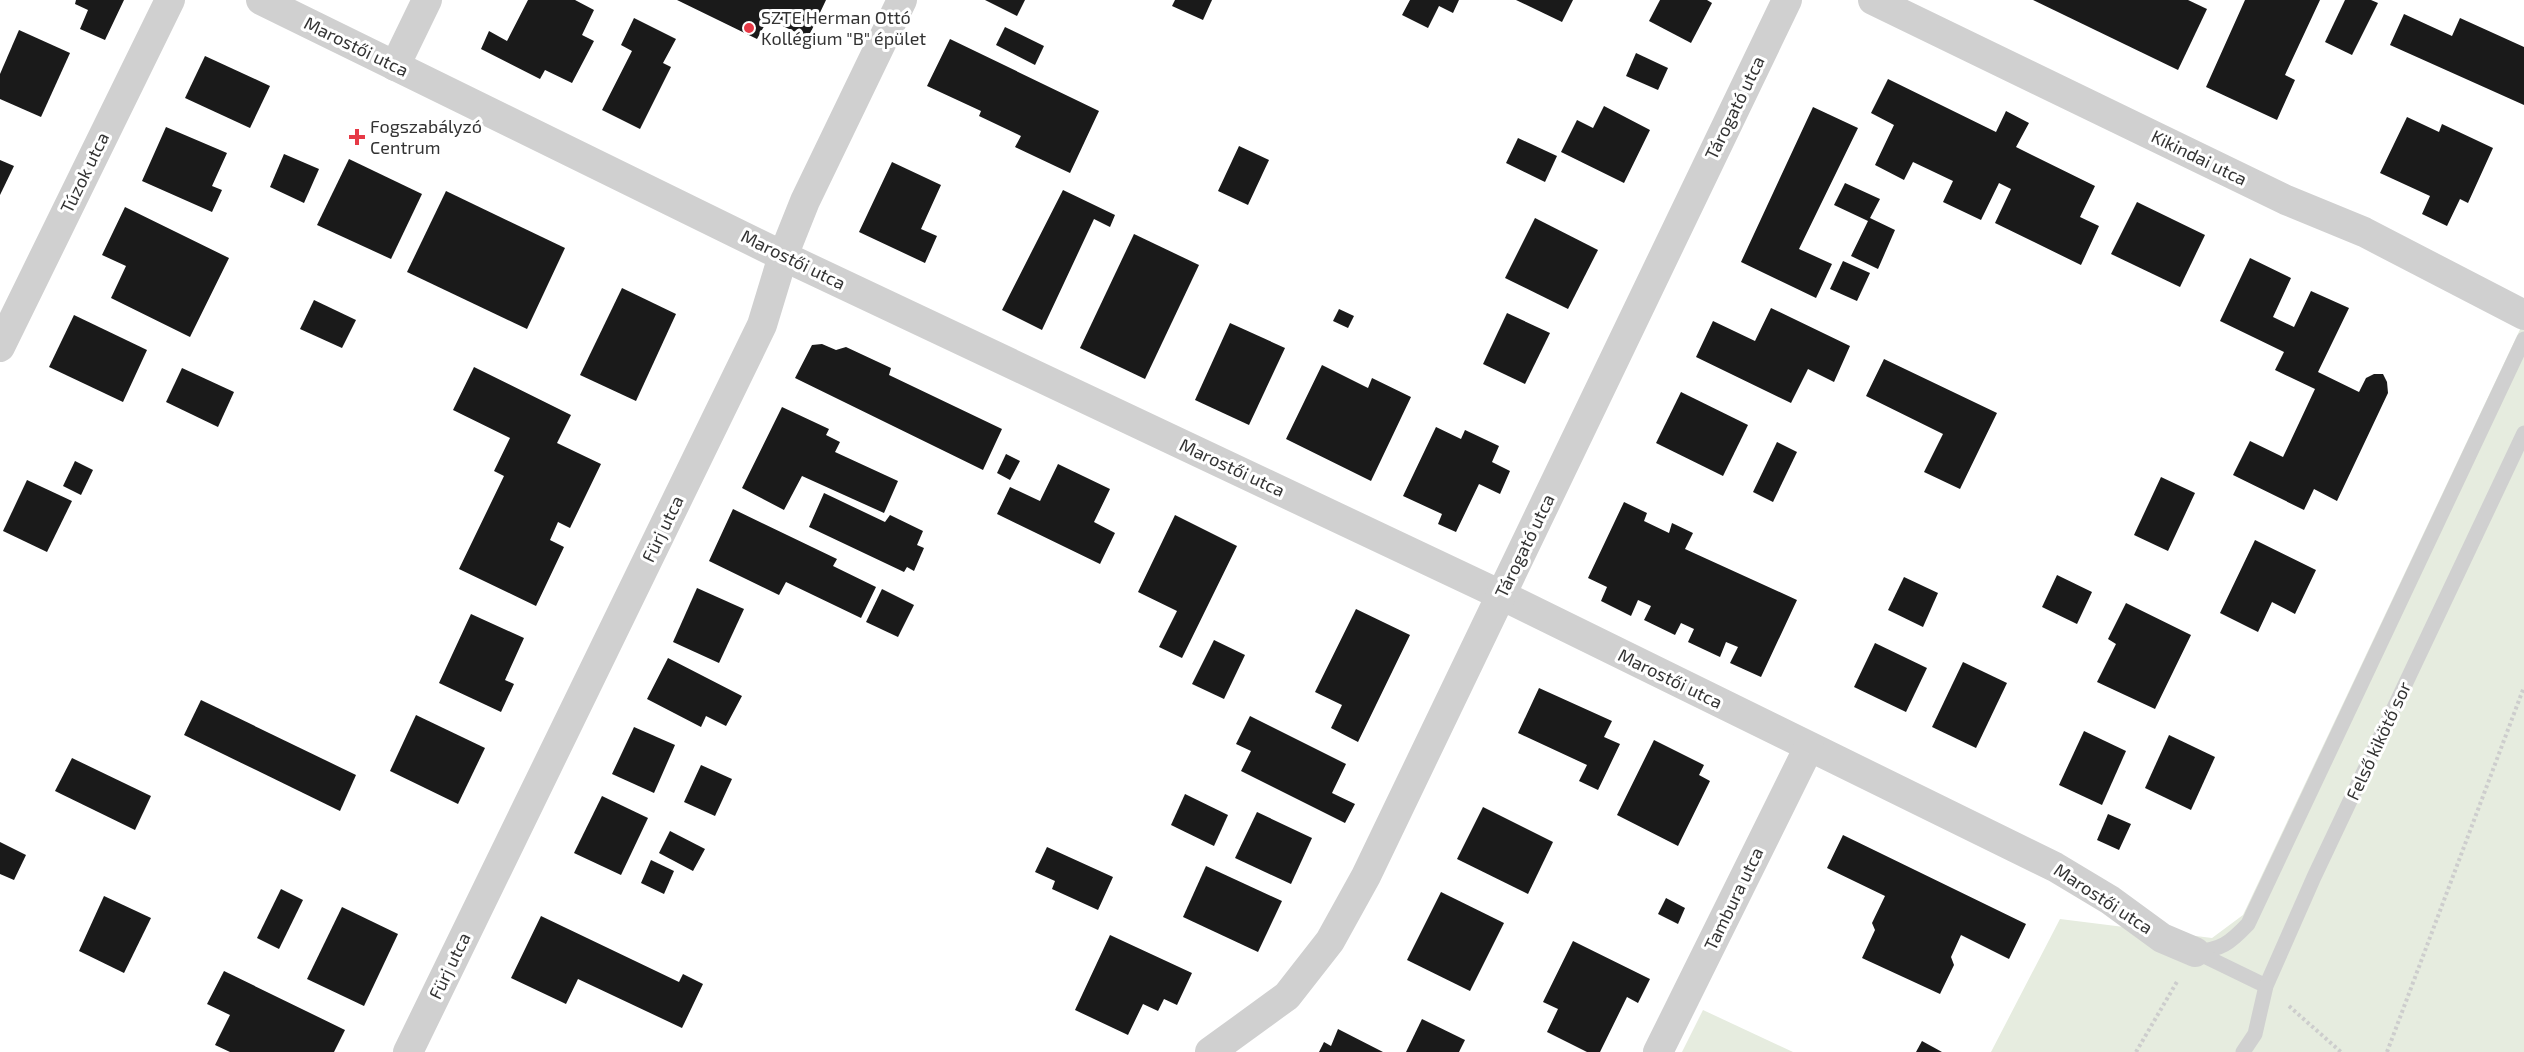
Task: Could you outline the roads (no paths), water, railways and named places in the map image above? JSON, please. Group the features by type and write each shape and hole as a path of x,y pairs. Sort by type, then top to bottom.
{"street":[{"name":"Túzok utca","path":"0,347 170,0"},
{"name":"Marostői utca","path":"261,0 783,256 1501,596 2055,867 2110,900 2162,938 2194,952"},
{"path":"395,66 427,0"},
{"name":"Fürj utca","path":"408,1052 762,325 783,256 805,201 902,0"},
{"name":"Tárogató utca","path":"1210,1052 1287,996 1330,941 1366,876 1787,0"},
{"name":"Kikindai utca","path":"1873,0 2286,200 2364,232 2524,315"},
{"name":"Tambura utca","path":"1658,1052 1809,747"}],"lane":[{"path":"2194,952 2214,950 2232,941 2248,924 2524,339"},
{"name":"Felső kikötő sor","path":"2243,1052 2255,1034 2266,986 2314,877 2524,432"},
{"path":"2194,952 2266,986"}],"place":[{"name":"SZTE Herman Ottó Kollégium \"B\" épület","path":"749,28"},
{"name":"Fogszabályzó Centrum","path":"357,137"}]}
